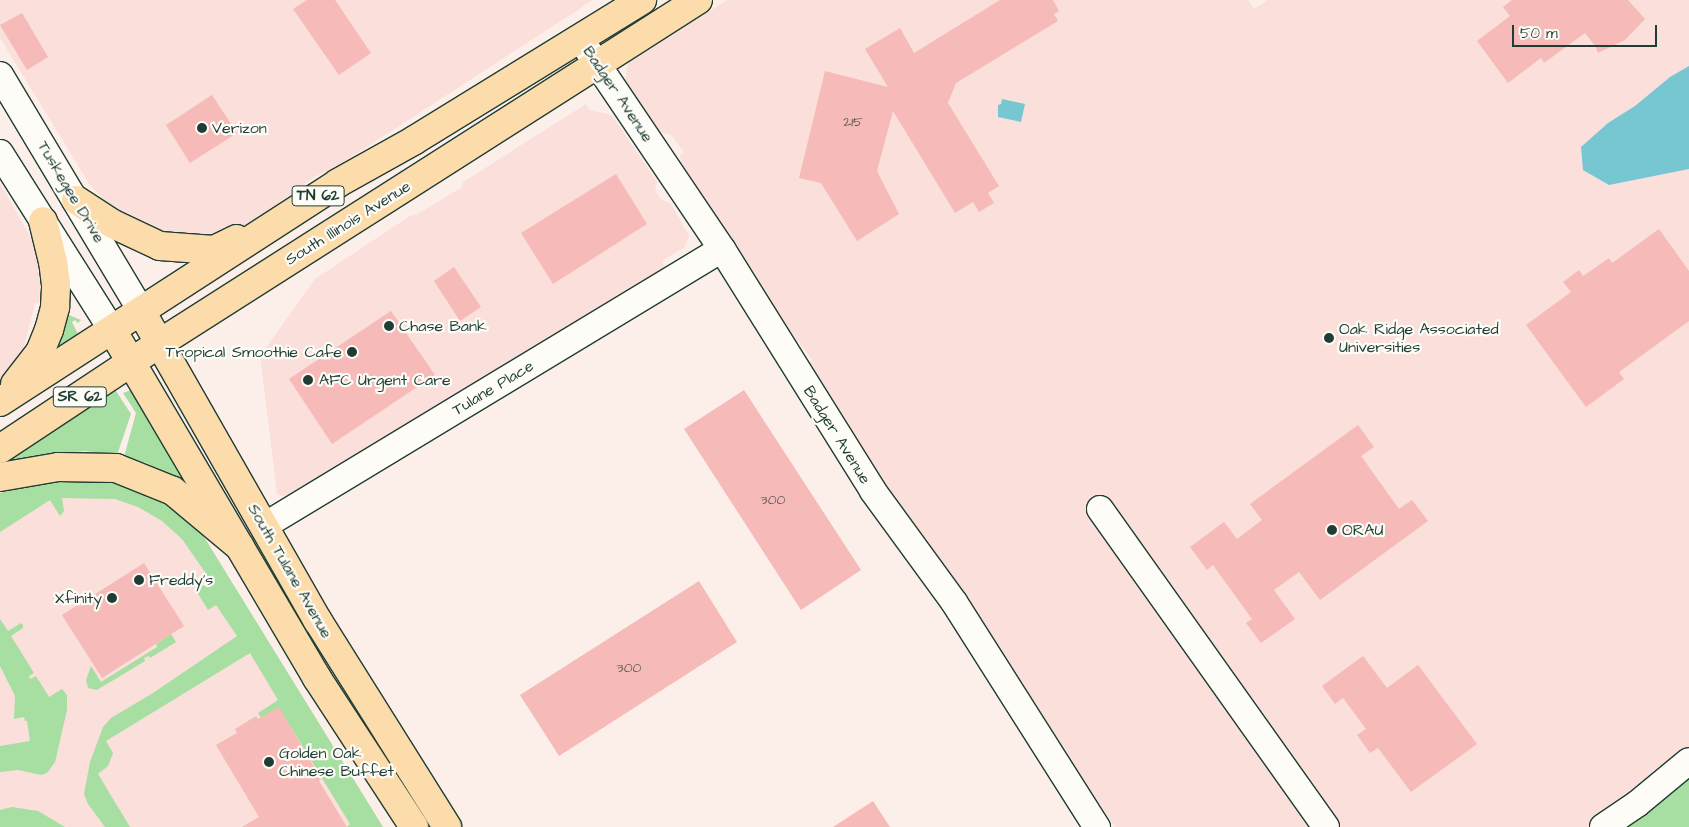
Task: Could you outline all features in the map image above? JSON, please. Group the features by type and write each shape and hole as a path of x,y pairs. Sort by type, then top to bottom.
{"main road":[{"name":"TN 62","path":"0,402 338,183 413,141 581,40 642,0"},
{"name":"South Illinois Avenue","path":"0,448 160,343 698,0"},
{"path":"76,200 113,224 160,246 214,250 290,215"},
{"path":"0,402 40,352 49,330 55,307 56,285 43,221"},
{"name":"South Tulane Avenue","path":"141,311 318,621 447,827"},
{"name":"South Tulane Avenue","path":"112,330 317,678 414,827"},
{"path":"0,477 58,467 116,468 173,491 240,547"}],"street":[{"name":"Badger Avenue","path":"581,40 722,249 873,491 954,602 1097,827"},
{"name":"Tuskegee Drive","path":"0,75 141,311"},
{"path":"0,153 112,330"},
{"name":"Tulane Place","path":"264,526 722,249"},
{"path":"1100,509 1326,827"},
{"path":"1603,827 1637,804 1689,761"}],"shaded area":[{"path":"0,0 593,0 347,160 313,178 255,220 230,231 202,237 170,235 129,218 103,199 90,185 0,38"},
{"name":"Oak Ridge Associated Universities","path":"727,0 1248,0 1254,9 1268,0 1689,0 1689,747 1628,801 1588,827 1115,827 807,368 812,360 799,342 791,340 681,164 680,155 684,152 670,134 661,133 625,81 628,63"},
{"path":"586,104 590,110 612,115 657,182 655,190 662,200 671,204 689,236 685,247 662,261 665,267 285,497 277,494 260,356 315,279 410,216 416,215 462,187 463,182"},
{"path":"0,183 31,238 37,254 40,286 39,303 35,303 22,355 12,370 0,382"},
{"path":"80,477 204,537 383,827 0,827 0,493"}],"green space":[{"path":"64,313 81,320 78,323 75,320 72,322 78,334 48,355"},
{"path":"114,388 131,414 117,455 85,451 54,454 0,467 0,462"},
{"path":"131,390 189,483 187,484 146,463 124,457 136,413 123,393"},
{"path":"96,478 125,484 156,496 180,512 204,537 383,827 347,827 350,824 279,708 261,718 258,713 278,700 250,653 106,741 113,753 108,766 98,774 130,827 105,827 88,804 84,794 90,762 103,727 111,718 153,693 237,636 216,605 208,610 197,592 198,585 209,578 182,539 162,521 138,507 115,499 62,498 64,511 60,516 50,500 0,532 0,493 55,479"},
{"path":"0,619 8,631 21,623 23,625 23,628 11,636 34,673 29,676 30,679 36,676 49,697 62,689 67,695 67,710 55,762 47,773 41,775 18,770 0,772 0,746 30,741 27,721 25,721 24,717 14,719 15,696 0,666"},
{"path":"171,634 176,642 150,658 149,656 144,658 145,661 97,690 88,688 86,680 91,666 101,682 157,647 156,644"},
{"path":"1689,773 1689,827 1618,827"},
{"path":"12,807 38,811 65,827 0,827 0,810"}],"water":[{"path":"1689,66 1689,169 1609,185 1583,170 1581,147 1608,123 1635,106 1670,77"},
{"path":"1002,99 1025,104 1021,122 998,117 998,105 1001,104"}],"building":[{"path":"307,0 335,0 371,53 339,75 293,9"},
{"path":"1000,0 1053,0 1059,11 1054,14 1058,21 956,83 948,103 999,186 988,193 994,203 979,212 973,202 955,213 893,111 877,171 899,214 857,241 821,183 799,178 825,71 888,87 865,49 900,28 914,53"},
{"path":"1512,0 1628,0 1645,19 1625,40 1598,53 1596,47 1585,33 1544,63 1541,58 1508,83 1477,41 1510,16 1503,7"},
{"path":"22,13 48,57 27,70 0,25"},
{"path":"212,95 237,133 190,163 166,125"},
{"path":"616,174 647,224 553,284 521,233"},
{"path":"1659,229 1689,271 1689,321 1619,372 1624,379 1586,407 1526,325 1571,292 1563,282 1579,270 1583,276 1609,258 1612,263"},
{"path":"454,267 481,307 460,321 434,281"},
{"path":"391,311 435,375 332,444 289,379"},
{"path":"744,390 861,570 801,610 684,429"},
{"name":"ORAU","path":"1358,425 1374,447 1361,456 1399,509 1412,500 1428,521 1320,600 1299,572 1274,590 1295,619 1261,643 1246,623 1252,619 1213,565 1207,570 1190,547 1224,522 1237,539 1262,520 1250,504"},
{"path":"144,563 184,626 102,678 62,615"},
{"path":"699,581 737,642 559,756 520,695"},
{"path":"1363,656 1387,688 1418,665 1477,744 1411,792 1378,748 1370,753 1357,735 1366,729 1343,698 1335,704 1322,686"},
{"name":"Golden Oak Chinese Buffet","path":"279,707 321,779 319,781 347,827 242,827 259,817 216,745 237,733 235,729 256,716 258,719"},
{"path":"873,801 890,827 833,827"}],"place":[{"name":"Verizon","path":"202,128"},
{"name":"Chase Bank","path":"389,326"},
{"name":"Oak Ridge Associated Universities","path":"1329,338"},
{"name":"Tropical Smoothie Cafe","path":"352,352"},
{"name":"AFC Urgent Care","path":"308,380"},
{"name":"ORAU","path":"1332,530"},
{"name":"Freddy's","path":"139,580"},
{"name":"Xfinity","path":"112,598"},
{"name":"Golden Oak Chinese Buffet","path":"269,762"}]}
